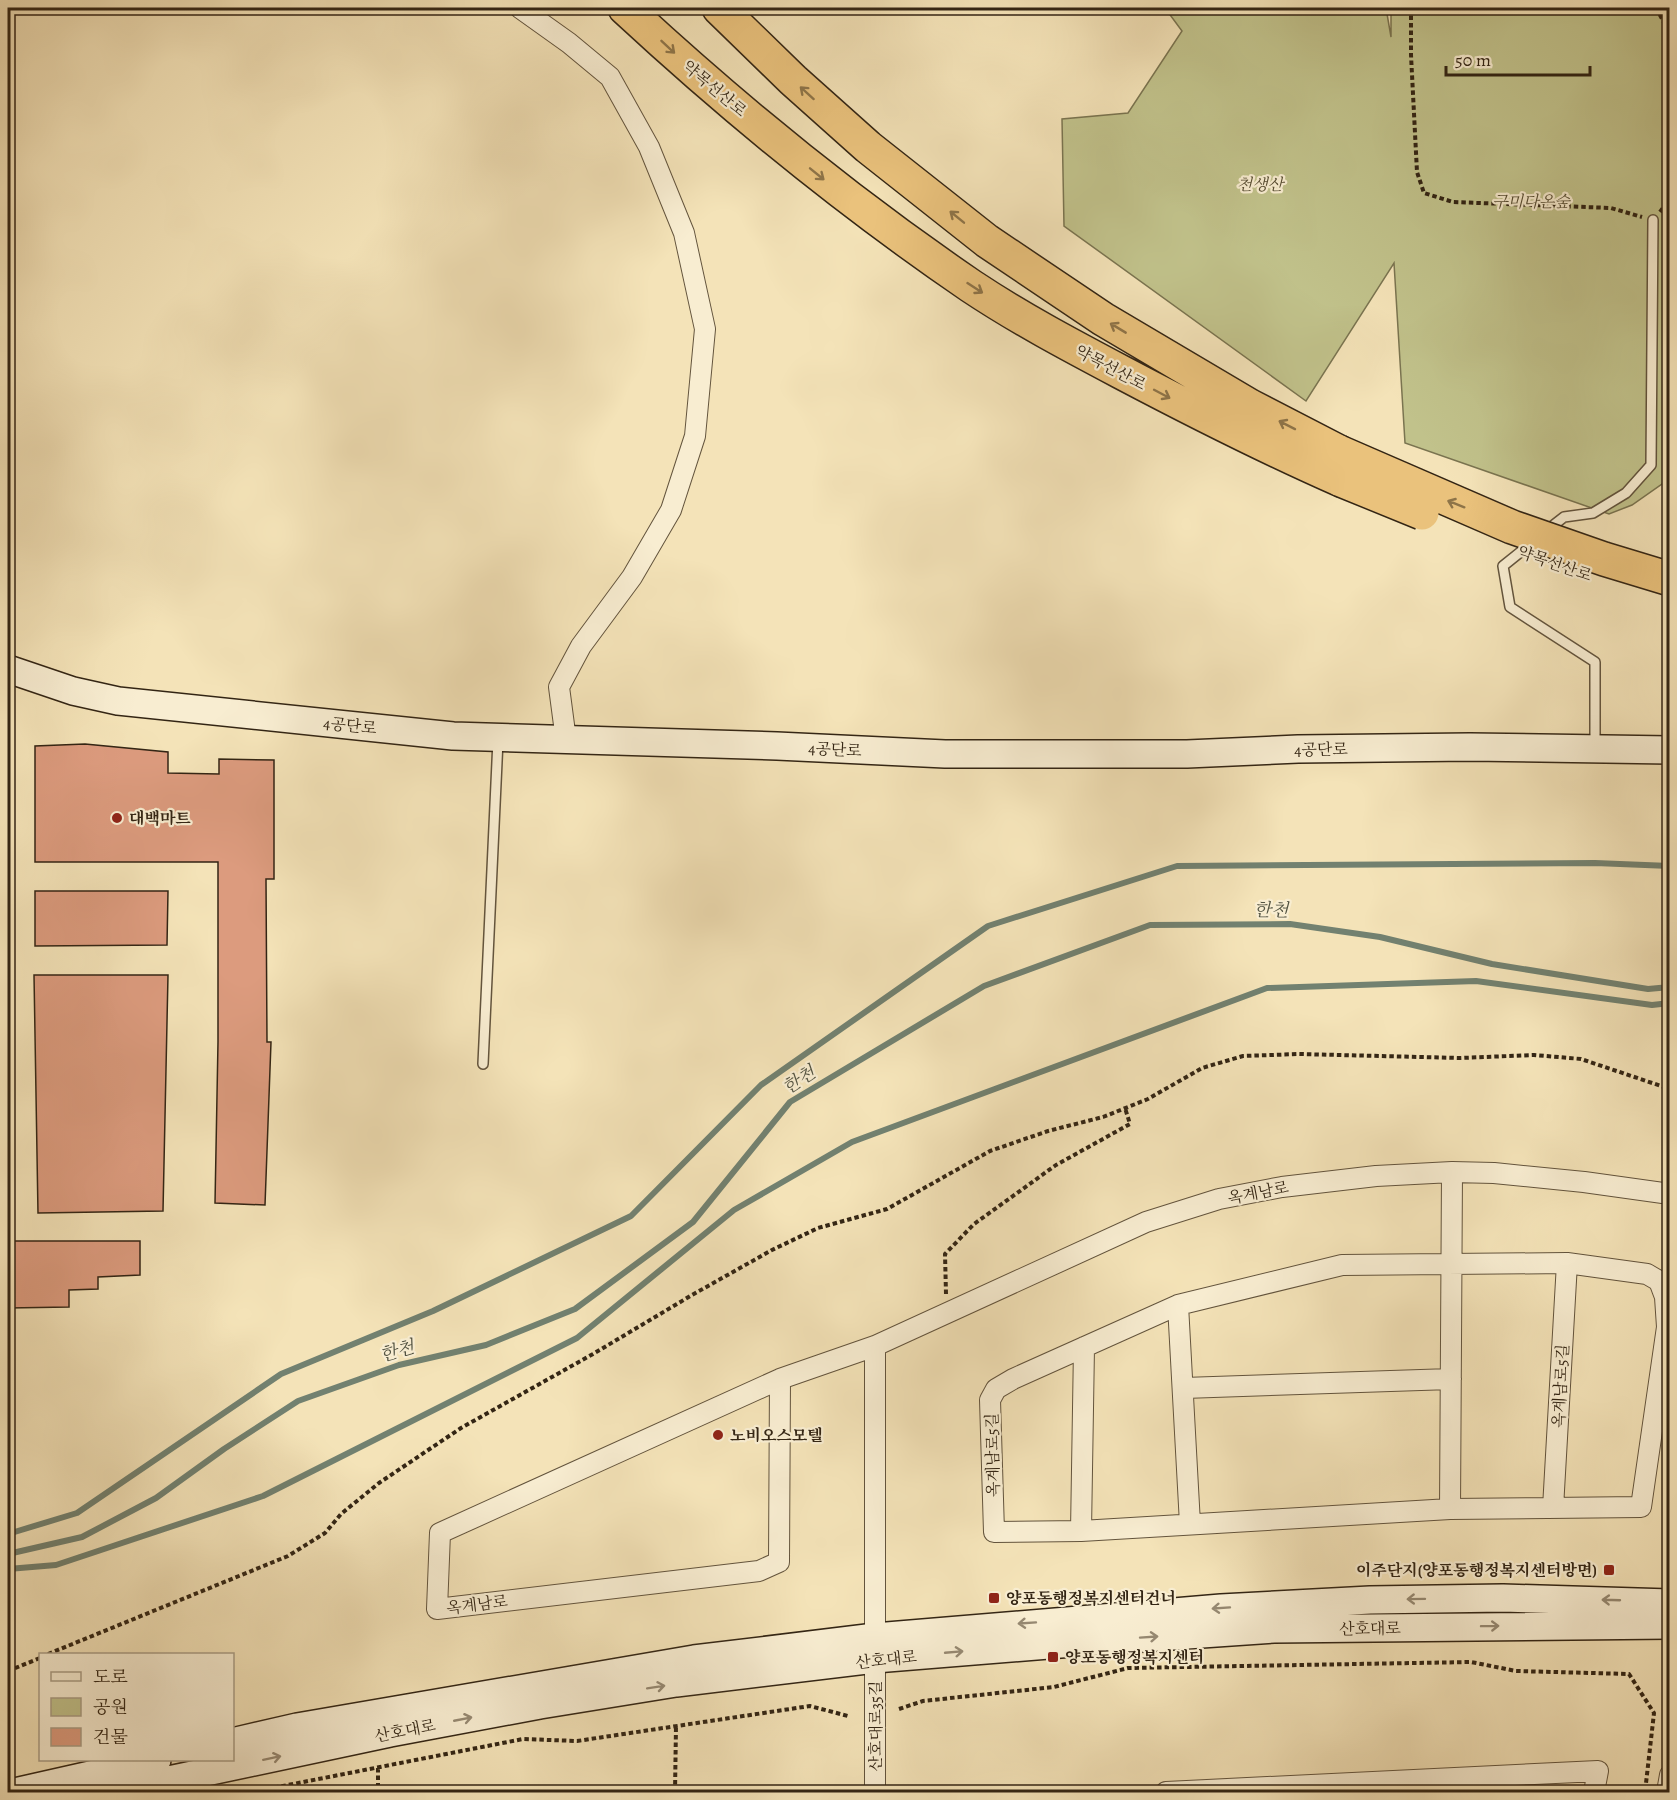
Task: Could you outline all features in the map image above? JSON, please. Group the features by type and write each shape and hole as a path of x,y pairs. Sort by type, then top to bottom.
{"highway":[{"name":"약목선산로","path":"625,8 691,69 821,177 972,286 1050,335 1204,416 1512,527 1670,579"},
{"name":"약목선산로","path":"719,8 793,80 868,147 987,241 1103,319 1250,406 1340,466 1550,562 1670,600"}],"street":[{"path":"520,8 569,43 610,77 649,147 684,233 705,329 695,436 671,510 632,577 581,646 559,687 566,740"},
{"name":"4공단로","path":"8,669 73,691 117,701 453,736 957,754 1176,754 1298,749 1670,750"},
{"path":"8,690 44,682"},
{"path":"1450,1509 1452,1172"},
{"name":"옥계남로","path":"780,1379 779,1563 759,1571 437,1609 440,1533 780,1379 875,1346 1146,1222 1219,1199 1282,1187 1353,1178 1452,1172 1494,1173 1584,1182 1670,1194"},
{"name":"옥계남로5길","path":"1553,1508 1567,1263"},
{"name":"옥계남로5길","path":"1567,1263 1647,1274 1655,1277 1662,1285 1667,1327 1641,1507 1450,1509 1081,1531 994,1532 990,1400 996,1389 1013,1379 1178,1305 1342,1264 1567,1263"},
{"path":"1178,1305 1190,1524"},
{"path":"875,1346 875,1648"},
{"path":"1081,1531 1084,1347"},
{"path":"1184,1388 1450,1379"},
{"name":"산호대로","path":"112,1792 390,1733 875,1648 1221,1608 1370,1600 1503,1598 1670,1603"},
{"name":"산호대로","path":"234,1742 297,1727 694,1659 875,1648 1085,1642 1274,1629 1670,1625"},
{"name":"산호대로35길","path":"875,1648 875,1792"},
{"path":"15,1792 154,1761"},
{"path":"1177,1792 1478,1785 1598,1770 1594,1792"},
{"path":"1667,1792 1670,1775"}],"lane":[{"path":"1595,748 1595,662 1510,607 1503,566 1564,517 1593,513 1626,493 1651,465 1653,220"},
{"path":"483,1064 498,737"}],"path":[{"path":"1411,8 1411,55 1418,172 1424,193 1453,201 1611,208 1653,220"},
{"path":"1656,8 1670,33"},
{"path":"50,1653 288,1556 325,1533 341,1514 379,1483 461,1428 772,1250 818,1227 887,1209 990,1151 1048,1131 1103,1118 1148,1099 1202,1068 1243,1056 1276,1054 1460,1058 1534,1055 1581,1059 1670,1089"},
{"path":"947,1313 945,1254 974,1224 1056,1165 1130,1124 1125,1108"},
{"path":"8,1671 39,1658"},
{"path":"898,1709 923,1701 1054,1687 1128,1668 1471,1662 1515,1671 1629,1674 1654,1713 1645,1792"},
{"path":"252,1792 523,1739 577,1741 810,1706 848,1716"},
{"path":"675,1792 676,1726"},
{"path":"378,1768 378,1792"}],"green space":[{"path":"1165,8 1386,8 1391,37 1391,8 1669,8 1669,479 1632,505 1609,514 1405,443 1394,263 1306,401 1064,226 1062,119 1128,113 1182,31"}],"building":[{"path":"85,744 168,752 168,773 219,774 219,759 274,760 274,879 266,879 267,1042 271,1042 265,1205 215,1203 218,862 35,862 35,746"},
{"path":"35,891 168,891 167,945 35,946"},
{"path":"34,975 168,975 163,1211 38,1213"},
{"path":"8,1241 140,1241 140,1275 98,1277 98,1289 69,1290 69,1307 8,1308"}],"waterway":[{"path":"8,1534 77,1513 281,1374 433,1311 631,1216 761,1085 988,926 1177,866 1595,863 1670,866"},
{"name":"한천","path":"8,1554 82,1537 156,1498 224,1449 298,1401 399,1365 486,1345 575,1309 693,1222 790,1102 984,986 1150,925 1290,924 1380,937 1492,964 1648,989 1670,987"},
{"path":"8,1569 56,1565 263,1496 577,1338 734,1210 852,1142 1267,988 1476,981 1652,1005 1670,1003"}],"place":[{"name":"대백마트","path":"117,818"},
{"name":"노비오스모텔","path":"718,1435"},
{"name":"이주단지(양포동행정복지센터방면)","path":"1609,1570"},
{"name":"양포동행정복지센터건너","path":"994,1598"},
{"name":"양포동행정복지센터","path":"1053,1657"}],"park label":[{"name":"천생산","path":"1260,184"},
{"name":"구미다온숲","path":"1531,201"}]}
